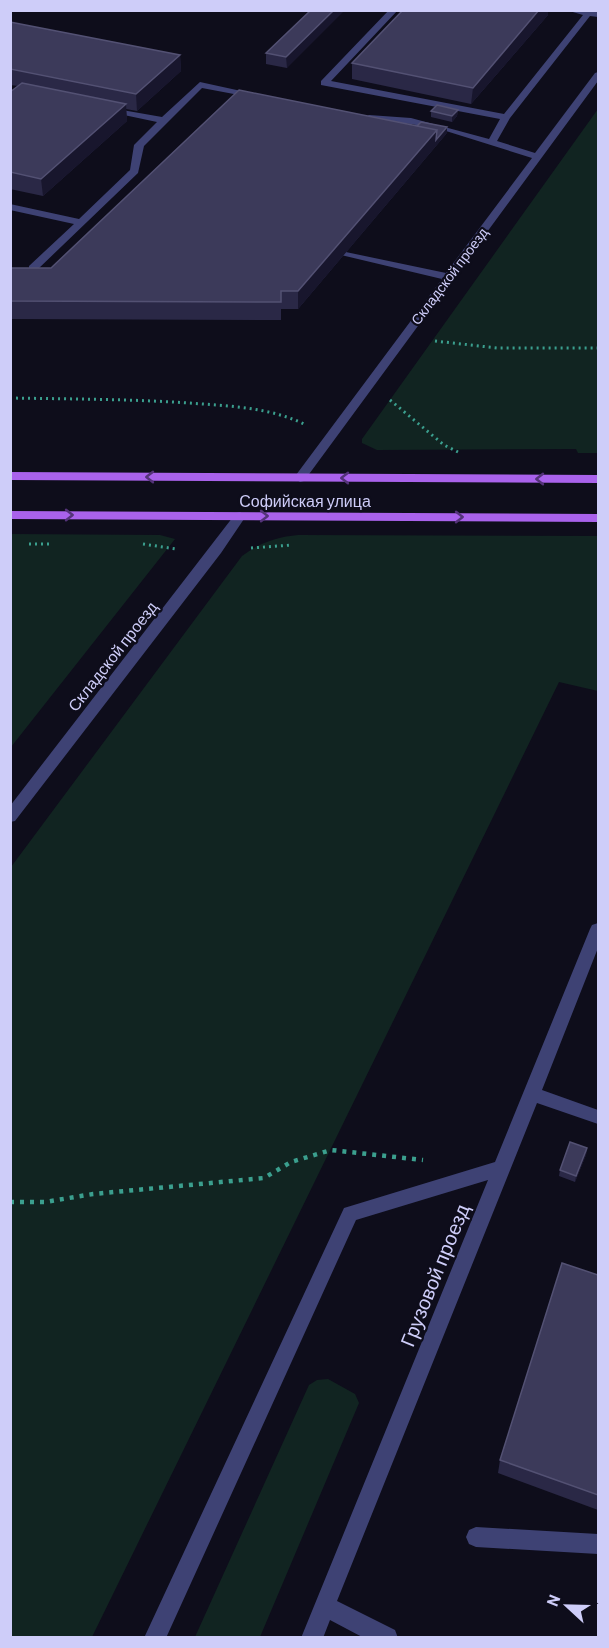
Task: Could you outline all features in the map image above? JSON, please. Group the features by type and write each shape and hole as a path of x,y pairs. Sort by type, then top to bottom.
{"main road":[{"name":"Софийская улица","path":"10,476 598,479"},
{"name":"Софийская улица","path":"10,515 598,518"}],"street":[{"path":"394,10 324,83 506,117"},
{"path":"570,10 593,13"},
{"path":"492,141 506,117 593,13"},
{"name":"Складской проезд","path":"300,478 598,75"},
{"path":"33,268 135,171 139,145 200,85 267,98"},
{"path":"93,106 163,120"},
{"path":"356,115 411,121 492,141 538,157"},
{"path":"10,207 81,222"},
{"path":"345,253 449,277"},
{"name":"Складской проезд","path":"10,817 240,516"},
{"name":"Грузовой проезд","path":"312,1638 598,929"},
{"path":"532,1094 598,1117"},
{"path":"155,1638 351,1214 501,1168"},
{"path":"476,1537 598,1544"},
{"path":"324,1606 387,1638"}],"path":[{"path":"398,346 435,341 497,348 598,348"},
{"path":"369,384 444,445 466,457"},
{"path":"10,398 149,400 238,407 290,418 329,438"},
{"path":"10,1202 45,1202 93,1194 264,1178 291,1162 331,1150 433,1161"}],"green space":[{"path":"598,109 598,453 578,453 576,449 377,450 362,443 362,439"},
{"path":"11,534 160,535 175,539 11,747"},
{"path":"298,535 598,536 598,691 559,682 92,1637 11,1637 11,867 242,556 269,541"},
{"path":"328,1379 355,1394 359,1403 260,1637 195,1637 309,1385 317,1380"}],"building":[{"path":"311,10 334,10 286,57 266,53"},
{"path":"403,10 539,10 473,88 352,63"},
{"path":"10,22 180,55 136,94 10,69"},
{"path":"22,83 126,104 41,179 10,172 10,92"},
{"path":"239,90 437,130 298,291 281,291 281,302 10,301 10,268 51,268"},
{"path":"437,105 458,110 452,116 431,111"},
{"path":"421,122 447,127 436,140 437,130 417,126"},
{"path":"570,1142 587,1148 576,1176 560,1170"},
{"path":"562,1263 598,1275 598,1495 500,1460"}]}
